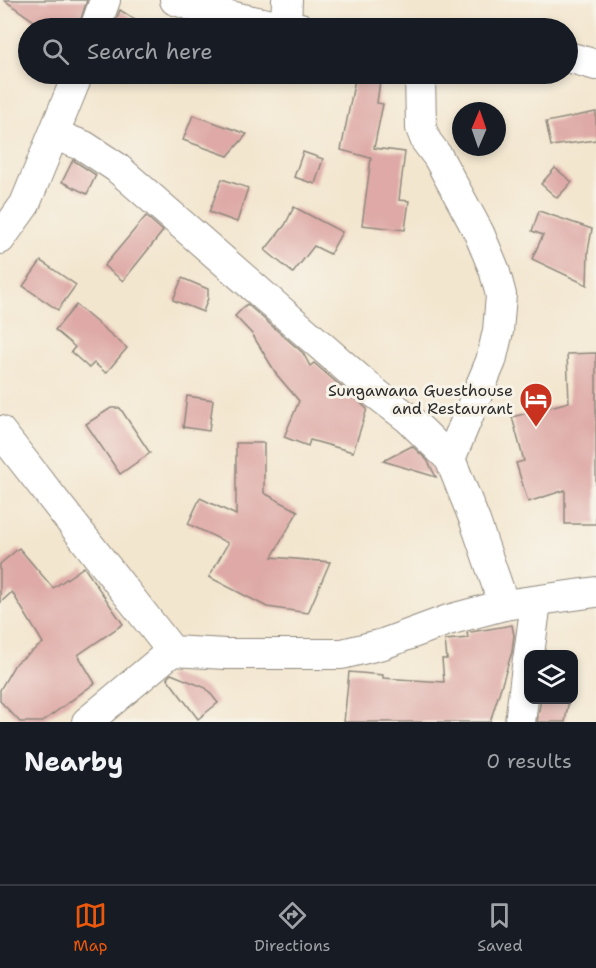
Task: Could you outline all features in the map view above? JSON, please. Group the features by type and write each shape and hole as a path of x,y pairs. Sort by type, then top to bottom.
{"street":[{"path":"99,18 105,0"},
{"path":"175,0 206,10 282,18"},
{"path":"578,60 596,65"},
{"path":"0,239 25,204 74,84"},
{"path":"420,84 421,128 479,233 494,269 501,295 498,331 491,361 450,459"},
{"path":"55,135 84,146 116,167 374,392 408,418 450,459 475,521 504,605"},
{"path":"0,431 172,651"},
{"path":"87,722 172,651 226,654 342,654 383,644 448,620 504,605 596,592"},
{"path":"530,650 536,602"},
{"path":"520,722 524,690"}],"building":[{"path":"4,0 87,0 81,18 30,18"},
{"path":"120,10 132,18 117,18"},
{"path":"354,84 380,84 377,103 383,104 374,148 405,152 399,200 409,201 405,230 362,225 371,158 341,150"},
{"path":"596,112 596,140 551,146 546,122"},
{"path":"193,115 247,134 228,156 183,140"},
{"path":"303,152 323,159 315,184 294,177"},
{"path":"73,160 96,175 87,194 62,182"},
{"path":"555,168 572,182 557,198 541,184"},
{"path":"222,179 248,188 237,222 209,212"},
{"path":"294,207 342,232 330,254 314,246 293,273 265,250 285,225"},
{"path":"539,211 592,229 588,251 587,285 532,259 543,235 532,231"},
{"path":"146,216 163,231 123,281 104,266"},
{"path":"41,261 76,285 58,310 23,286"},
{"path":"182,278 208,289 208,298 203,312 173,300"},
{"path":"247,304 303,353 310,366 314,363 350,394 347,397 356,399 367,409 353,452 310,440 308,446 284,437 299,401 277,375 252,334 235,316"},
{"path":"76,305 127,348 106,373 94,363 89,368 71,352 75,347 55,330"},
{"path":"596,353 596,524 565,524 565,490 528,502 516,463 524,461 512,417 569,402 567,354"},
{"path":"187,396 213,400 209,431 183,427"},
{"path":"111,408 120,408 150,453 120,474 86,424"},
{"path":"236,443 264,443 264,493 298,511 272,557 330,562 308,613 267,607 209,577 228,543 188,524 200,498 236,515"},
{"path":"412,446 427,460 436,477 383,461"},
{"path":"19,548 53,588 84,567 123,624 78,655 95,683 42,722 20,722 0,701 0,690 15,664 43,643 12,592 0,603 0,564"},
{"path":"512,625 514,635 512,652 490,722 344,722 349,672 383,675 383,678 444,682 442,659 447,659 445,640 468,638 467,633"},
{"path":"171,674 206,688 218,703 198,719 167,678"},
{"path":"540,704 568,704 565,722 537,722"}],"place":[{"name":"Sungawana Guesthouse and Restaurant","path":"536,428"}]}
